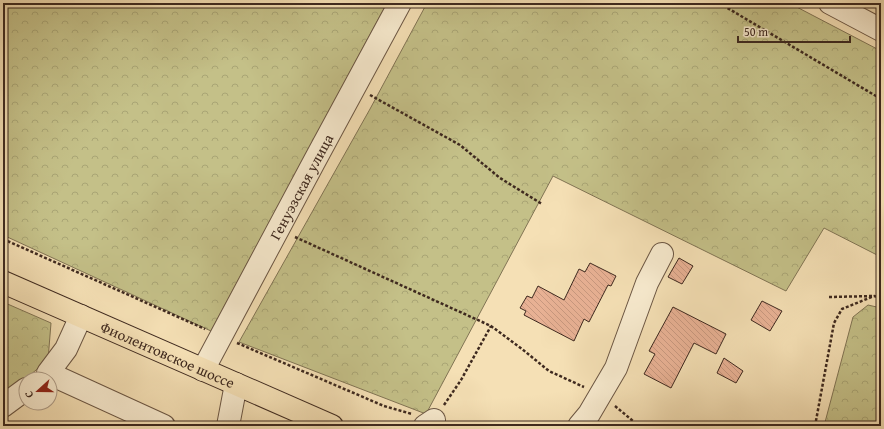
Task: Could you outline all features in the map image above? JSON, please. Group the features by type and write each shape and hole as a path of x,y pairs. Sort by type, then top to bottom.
{"main road":[{"name":"Фиолентовское шоссе","path":"3,282 332,426"}],"street":[{"name":"Генуэзская улица","path":"203,370 354,86 400,3"},
{"path":"830,3 881,30"},
{"path":"579,426 589,414 616,368 647,283 662,254"},
{"path":"48,371 66,349 81,316"},
{"path":"58,382 164,426"},
{"path":"228,426 236,384"},
{"path":"3,406 18,395"}],"path":[{"path":"719,3 881,99"},
{"path":"354,86 460,145 500,178 542,204"},
{"path":"278,230 490,326 522,348 549,371 600,394 639,426"},
{"path":"829,296 874,296 881,298"},
{"path":"815,426 834,323 842,309 874,296"},
{"path":"429,423 461,380 490,326"}],"green space":[{"path":"3,3 387,3 211,331 3,235"},
{"path":"427,3 789,3 881,51 881,257 824,228 786,291 553,176 426,414 239,342 370,109"},
{"path":"3,302 51,323 48,360 35,371 18,371 18,385 3,394"},
{"path":"868,305 881,308 881,426 824,426 853,317"}],"building":[{"path":"679,258 693,266 682,284 668,277"},
{"path":"590,263 616,276 611,286 608,285 589,322 584,319 574,341 524,315 526,311 520,308 527,296 532,298 538,286 564,300 579,269 585,272"},
{"path":"762,301 782,311 770,331 751,320"},
{"path":"673,307 726,334 716,354 694,343 671,388 644,374 655,354 649,351"},
{"path":"724,358 743,371 736,383 717,373"}]}
